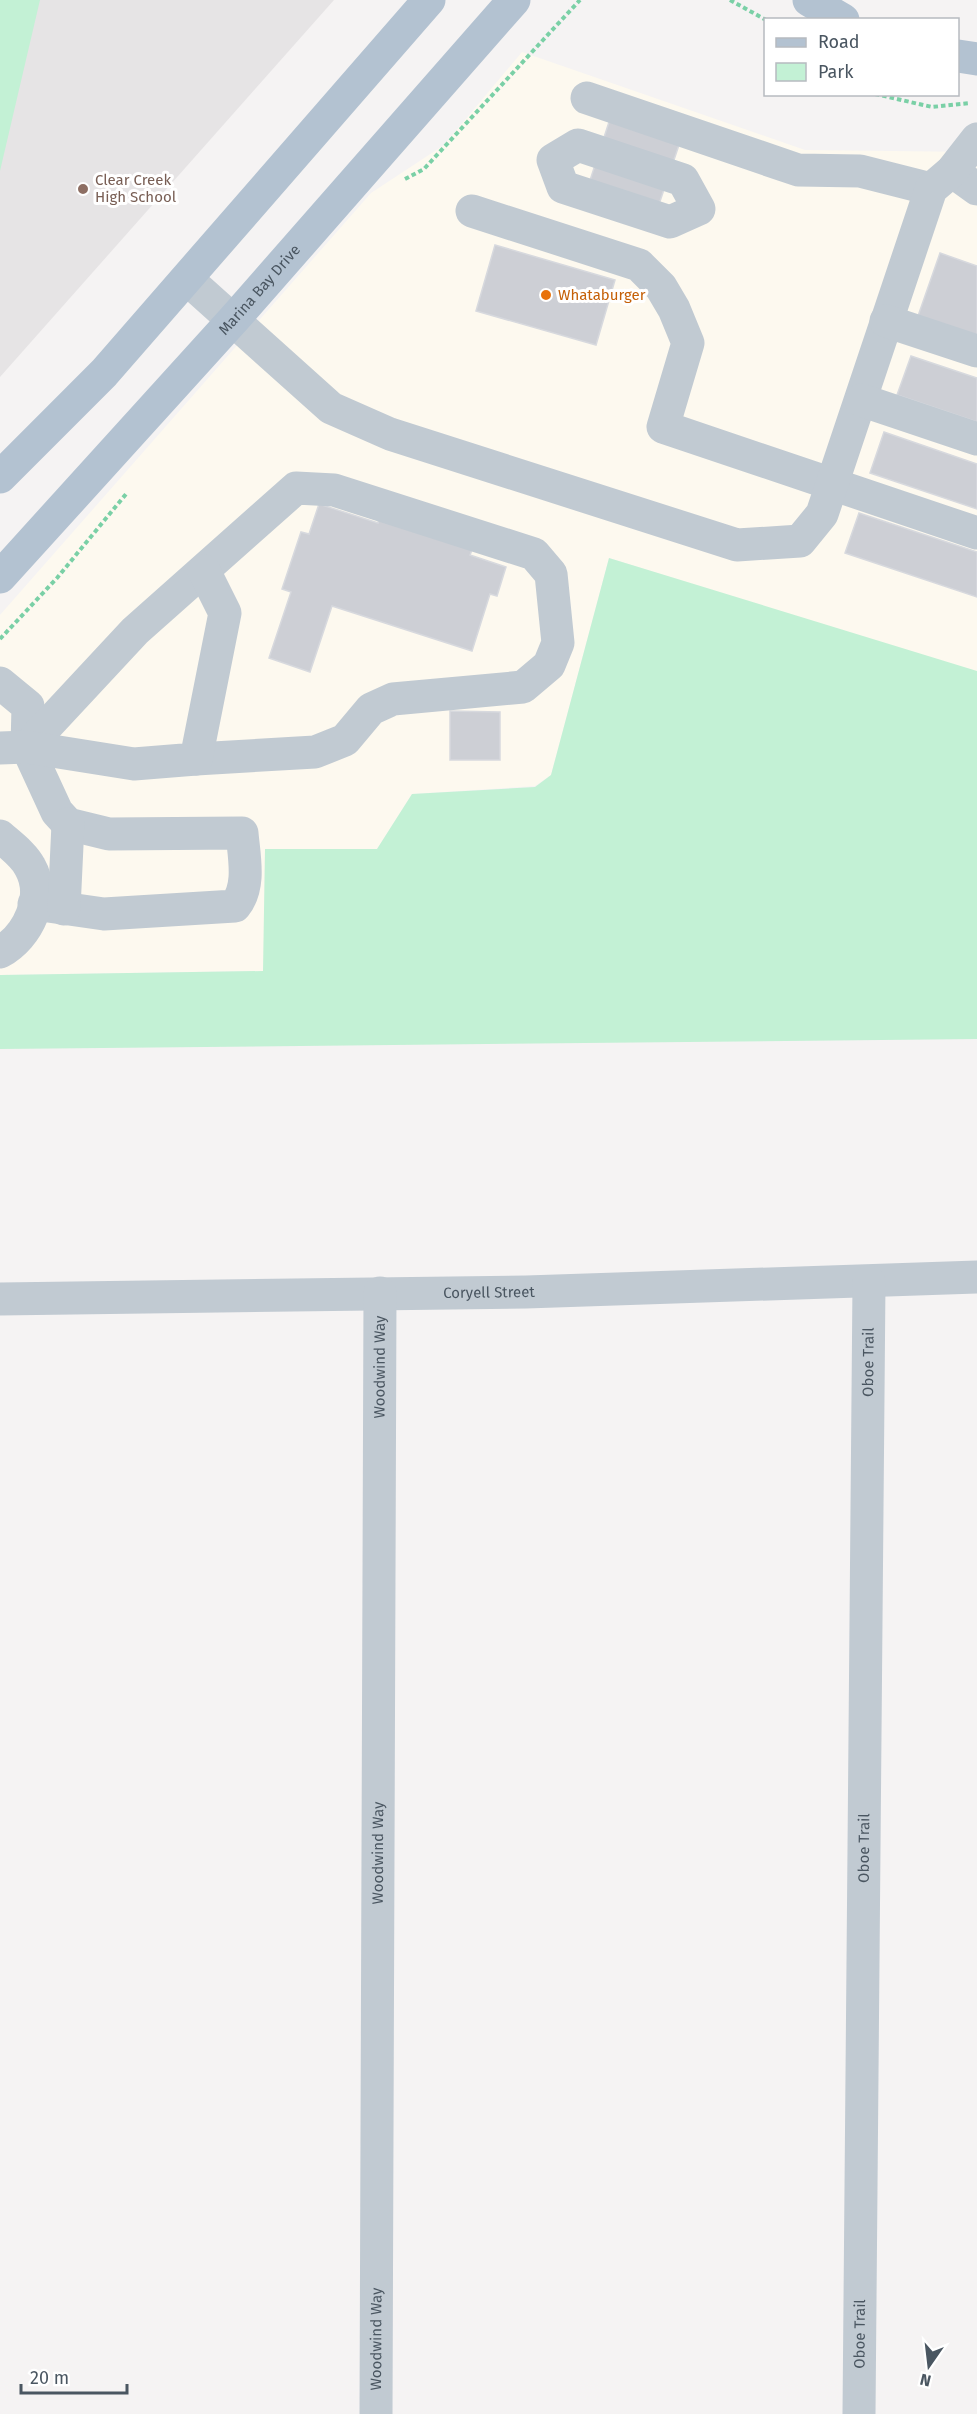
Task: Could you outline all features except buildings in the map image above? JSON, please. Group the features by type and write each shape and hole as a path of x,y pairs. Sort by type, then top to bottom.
{"main road":[{"path":"0,477 104,373 429,0"},
{"name":"Marina Bay Drive","path":"0,577 234,319 514,0"},
{"path":"809,0 840,18"},
{"path":"959,56 977,59"}],"street":[{"path":"587,98 798,170 860,171 953,183"},
{"path":"187,279 331,408 390,434 736,545 800,541 822,514 886,321 977,139"},
{"path":"578,145 683,180 699,209 670,222 563,187 542,157 578,145"},
{"path":"472,211 639,265 661,287 674,309 688,343 663,427 977,533"},
{"path":"886,321 977,351"},
{"path":"861,400 977,439"},
{"path":"296,488 334,490 534,554 551,574 558,643 549,665 523,687 393,699 371,709 345,740 315,752 134,764 14,748 135,631 296,488"},
{"path":"196,759 225,613 204,571"},
{"path":"0,683 28,706 14,748"},
{"path":"14,748 57,812 68,824 109,834 242,833 245,882 242,896 235,906 104,914 49,907"},
{"path":"0,952 11,946 49,907 68,824"},
{"path":"0,836 30,866 35,882 49,907"},
{"name":"Coryell Street","path":"0,1299 526,1292 977,1277"},
{"name":"Oboe Trail","path":"859,2414 869,1282"},
{"name":"Woodwind Way","path":"376,2414 380,1293"}],"path":[{"path":"399,183 424,169 580,0"},
{"path":"730,0 764,19"},
{"path":"884,96 932,107 977,102"},
{"path":"0,639 57,578 134,485"}],"shaded area":[{"name":"Clear Creek High School","path":"0,0 334,0 0,377"},
{"path":"522,52 805,150 977,152 977,674 609,558 551,775 535,786 412,794 377,849 265,849 264,971 0,975 0,615 371,193 444,145"}],"green space":[{"path":"0,0 40,0 0,171"},
{"path":"609,558 977,671 977,1039 0,1049 0,975 263,971 265,849 377,849 412,794 535,787 551,775"}],"place":[{"name":"Clear Creek High School","path":"83,189"},
{"name":"Whataburger","path":"546,295"}]}
